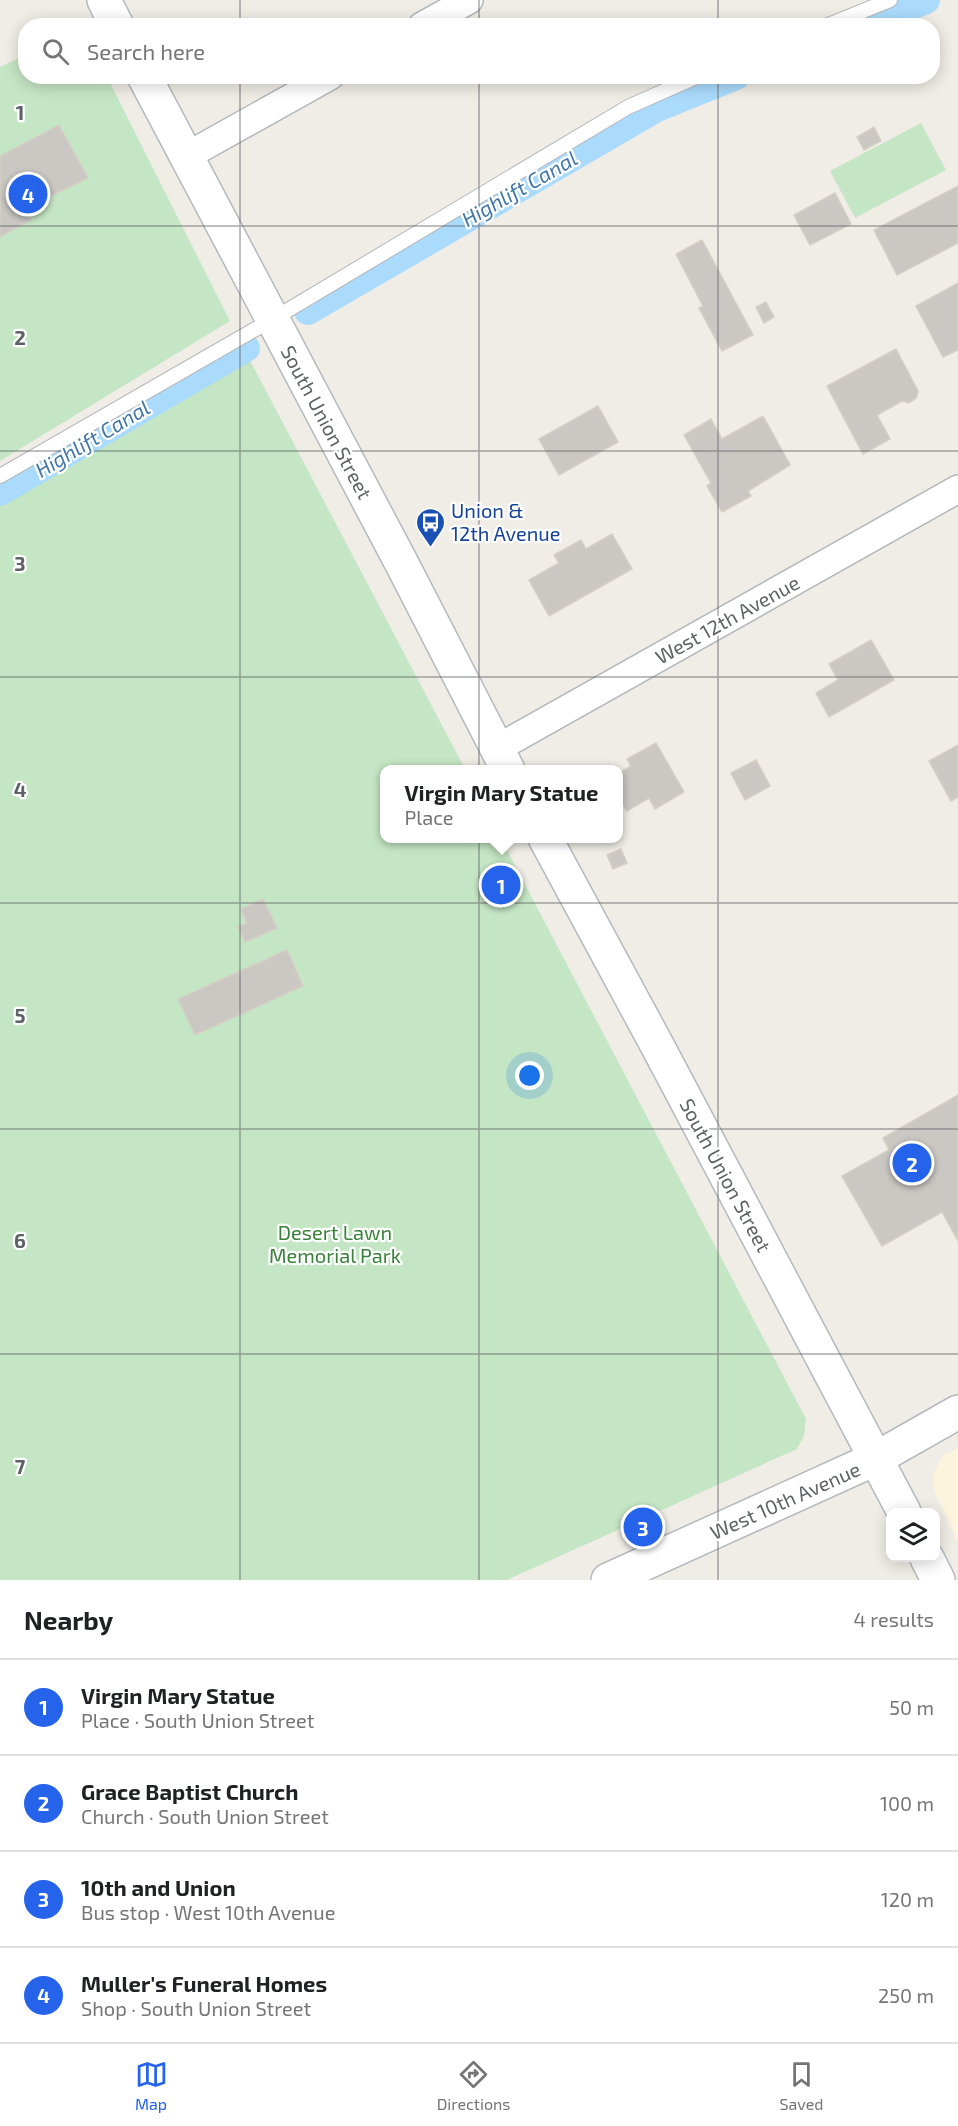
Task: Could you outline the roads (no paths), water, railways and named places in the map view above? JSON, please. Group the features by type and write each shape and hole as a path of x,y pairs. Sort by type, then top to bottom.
{"main road":[{"path":"104,0 113,18"},
{"name":"South Union Street","path":"148,84 402,564 502,759"},
{"name":"South Union Street","path":"548,843 902,1508"},
{"name":"West 10th Avenue","path":"609,1580 877,1458 958,1412"},
{"path":"929,1562 938,1580"}],"street":[{"path":"436,18 468,0"},
{"path":"185,157 316,84"},
{"name":"West 12th Avenue","path":"502,759 958,489"}],"lane":[{"path":"846,18 890,0"},
{"path":"0,476 273,319 628,107 680,84"}],"waterway":[{"name":"Highlift Canal","path":"882,18 926,0"},
{"name":"Highlift Canal","path":"308,311 657,108 716,84"},
{"name":"Highlift Canal","path":"0,492 246,348"}],"place":[{"name":"Muller's Funeral Homes","path":"28,194"},
{"name":"Union & 12th Avenue","path":"430,548"},
{"name":"Virgin Mary Statue","path":"501,885"},
{"name":"Grace Baptist Church","path":"912,1163"},
{"name":"10th and Union","path":"643,1527"}],"park label":[{"name":"Desert Lawn Memorial Park","path":"335,1244"}]}
